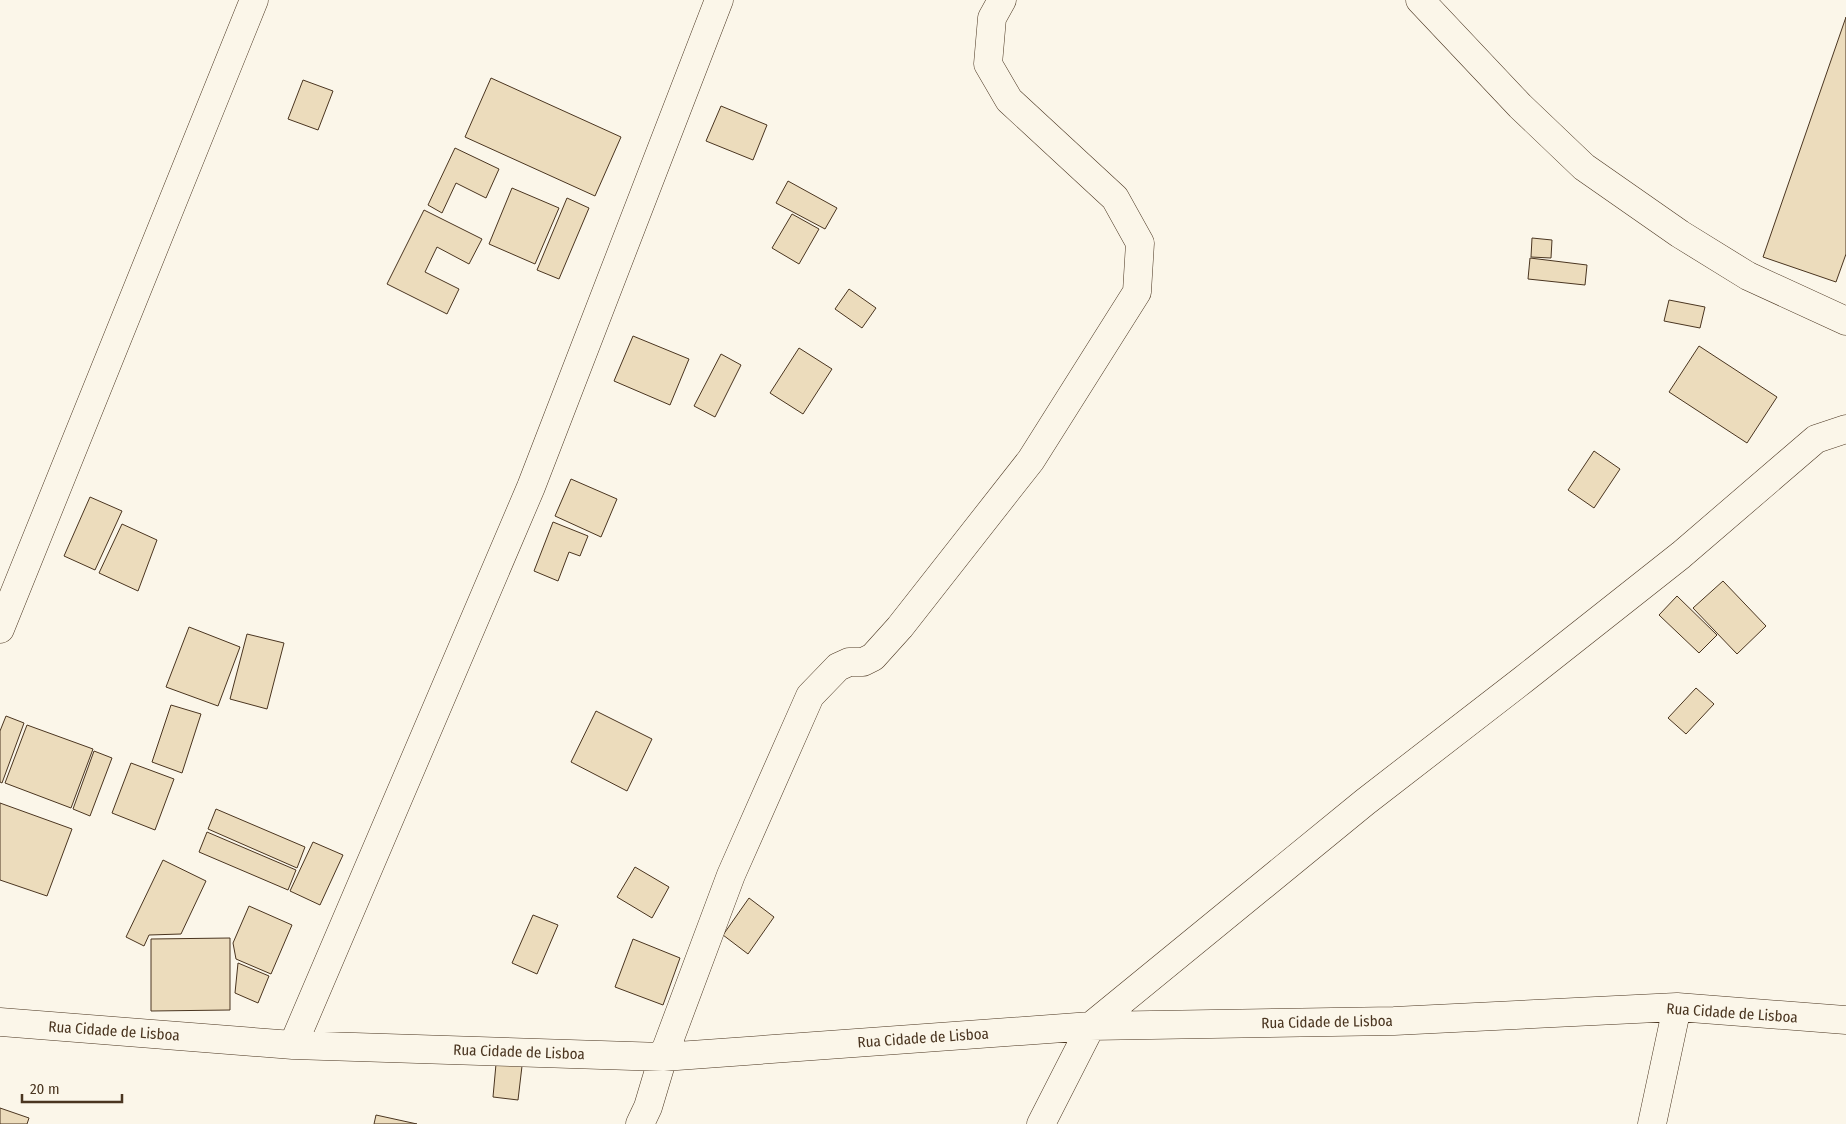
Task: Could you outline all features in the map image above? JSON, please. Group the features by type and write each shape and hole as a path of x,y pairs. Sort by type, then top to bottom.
{"street":[{"path":"0,629 254,0"},
{"path":"293,1045 531,487 719,0"},
{"path":"640,1124 648,1107 663,1057 732,875 810,696 838,667 849,662 863,662 873,657 900,627 1031,460 1137,292 1140,244 1115,198 1009,100 988,64 992,18 1002,0"},
{"path":"1420,0 1520,106 1584,167 1680,234 1748,276 1846,321"},
{"path":"1041,1124 1091,1026 1365,802 1681,555 1816,439 1846,429"},
{"path":"1652,1124 1677,1008"},
{"name":"Rua Cidade de Lisboa","path":"0,1022 293,1045 663,1057 1091,1026 1394,1021 1677,1008 1846,1020"}],"building":[{"path":"1846,17 1846,254 1836,282 1763,257"},
{"path":"491,78 621,137 595,196 465,137"},
{"path":"303,80 333,91 318,130 288,119"},
{"path":"721,106 767,125 753,160 706,141"},
{"path":"455,148 499,169 486,198 456,183 442,213 428,205"},
{"path":"788,181 837,208 825,229 776,203"},
{"path":"512,188 559,208 535,264 489,244"},
{"path":"567,198 589,208 559,279 537,270"},
{"path":"424,210 482,239 469,264 437,247 425,272 459,289 447,314 387,284"},
{"path":"792,214 819,229 799,264 772,248"},
{"path":"1532,238 1552,240 1551,258 1531,257"},
{"path":"1530,258 1587,265 1585,285 1528,279"},
{"path":"849,289 876,308 862,328 835,309"},
{"path":"1669,300 1705,307 1700,328 1664,321"},
{"path":"633,336 689,359 670,405 614,381"},
{"path":"1699,346 1777,397 1747,443 1669,392"},
{"path":"799,348 832,369 803,414 770,393"},
{"path":"721,354 741,365 715,417 694,406"},
{"path":"1594,451 1620,469 1594,508 1568,490"},
{"path":"571,479 617,499 601,537 555,516"},
{"path":"90,497 122,511 95,570 64,556"},
{"path":"553,522 588,536 580,556 569,552 558,581 534,571"},
{"path":"122,524 157,540 138,591 99,573"},
{"path":"1723,581 1766,626 1737,654 1693,608"},
{"path":"1677,596 1717,635 1699,653 1659,615"},
{"path":"189,627 240,647 218,706 166,687"},
{"path":"247,634 284,643 267,709 230,699"},
{"path":"1696,688 1714,704 1686,734 1668,718"},
{"path":"171,705 201,714 182,773 152,762"},
{"path":"596,711 652,739 627,791 571,762"},
{"path":"6,716 24,723 2,783 0,782 0,731"},
{"path":"27,725 93,749 71,808 5,783"},
{"path":"94,751 112,758 90,816 73,809"},
{"path":"131,763 174,779 155,830 112,813"},
{"path":"0,803 72,829 47,896 0,880"},
{"path":"216,809 305,847 297,868 208,829"},
{"path":"207,832 296,870 288,890 199,852"},
{"path":"313,842 343,855 320,905 290,891"},
{"path":"163,860 206,881 181,934 149,935 144,946 126,937"},
{"path":"635,867 669,887 652,918 617,897"},
{"path":"749,898 774,917 748,954 723,935"},
{"path":"249,906 292,925 271,974 236,959 233,943"},
{"path":"533,915 558,925 537,974 512,963"},
{"path":"230,938 230,1010 151,1011 151,939"},
{"path":"633,939 680,958 663,1005 615,987"},
{"path":"238,963 269,976 258,1003 235,993"},
{"path":"496,1064 522,1066 518,1100 493,1097"},
{"path":"0,1108 29,1118 27,1124 0,1124"},
{"path":"376,1115 417,1124 374,1124"}]}
